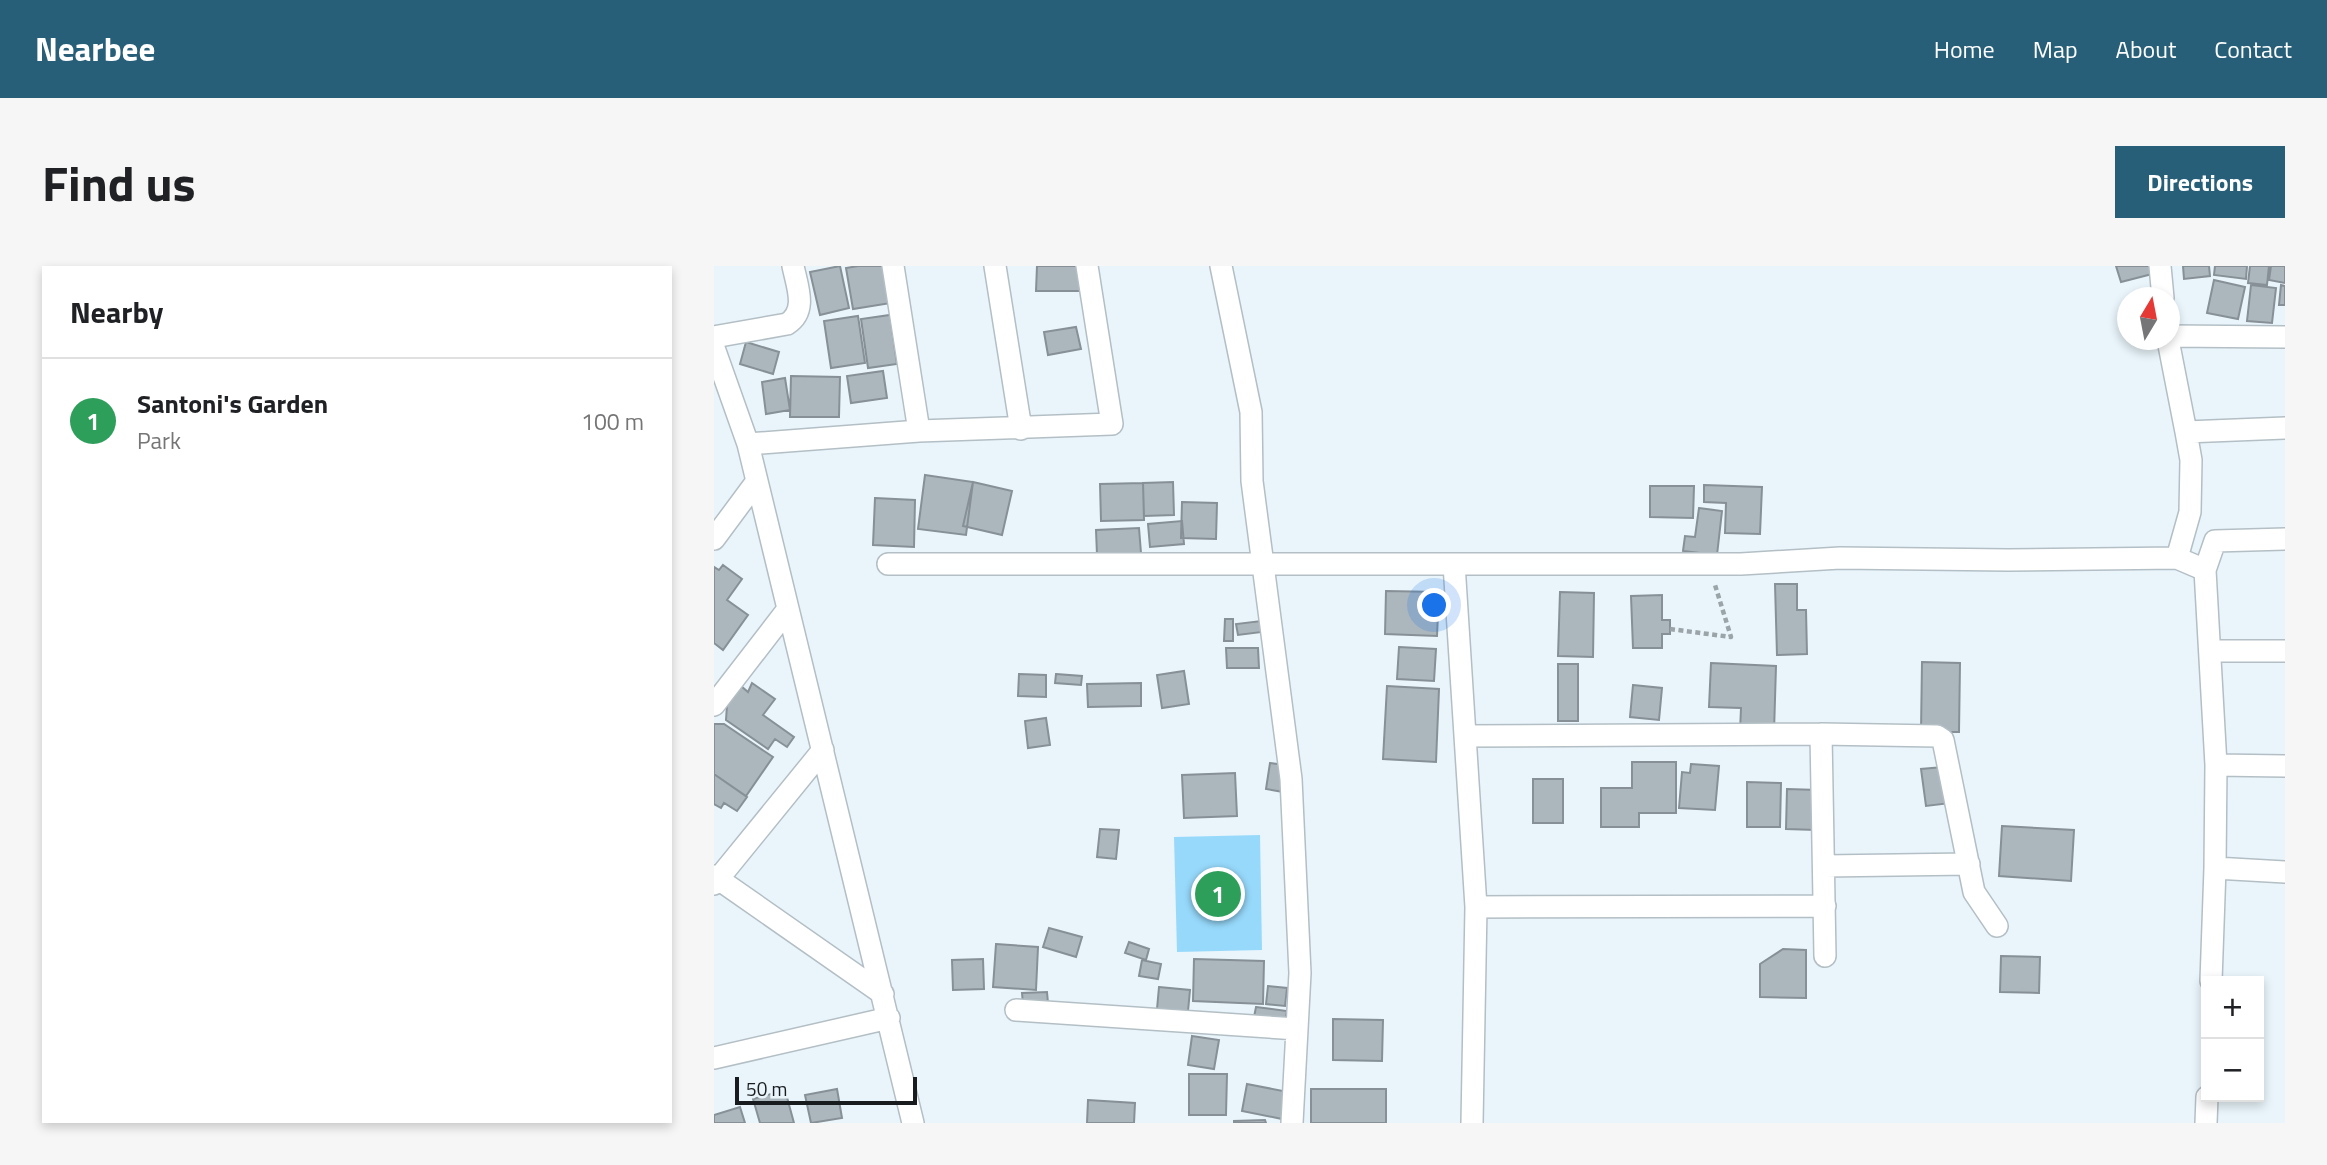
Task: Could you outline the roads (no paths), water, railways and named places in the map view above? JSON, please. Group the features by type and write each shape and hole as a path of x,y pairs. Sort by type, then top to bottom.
{"street":[{"path":"714,337 787,324 796,319 800,308 793,266"},
{"path":"893,266 919,431"},
{"path":"995,266 1021,429"},
{"path":"748,444 919,431 1112,424 1087,266"},
{"path":"1221,266 1251,412 1252,481 1261,564 1291,779 1300,973 1292,1123"},
{"path":"2160,266 2162,287"},
{"path":"2180,338 2285,337"},
{"path":"714,348 748,444 889,1018 908,1122"},
{"path":"2171,350 2191,460 2190,512 2177,558"},
{"path":"2186,432 2285,428"},
{"path":"714,539 757,481"},
{"path":"2211,976 2216,765 2205,570 2215,541 2285,539"},
{"path":"888,564 1708,564 1840,558 2177,558 2205,570"},
{"path":"1454,564 1476,907 1472,1123"},
{"path":"714,705 788,609"},
{"path":"2211,651 2285,651"},
{"path":"1465,736 1821,734 1929,735 1941,738 1974,892 1997,926"},
{"path":"1821,734 1825,956"},
{"path":"823,750 715,879 883,994"},
{"path":"2216,765 2285,766"},
{"path":"1824,866 1969,864"},
{"path":"2215,869 2285,872"},
{"path":"1476,907 1825,906"},
{"path":"1016,1010 1297,1029"},
{"path":"714,1058 889,1018"},
{"path":"2206,1123 2207,1102"}],"place":[{"name":"Santoni's Garden","path":"1218,894"}]}
